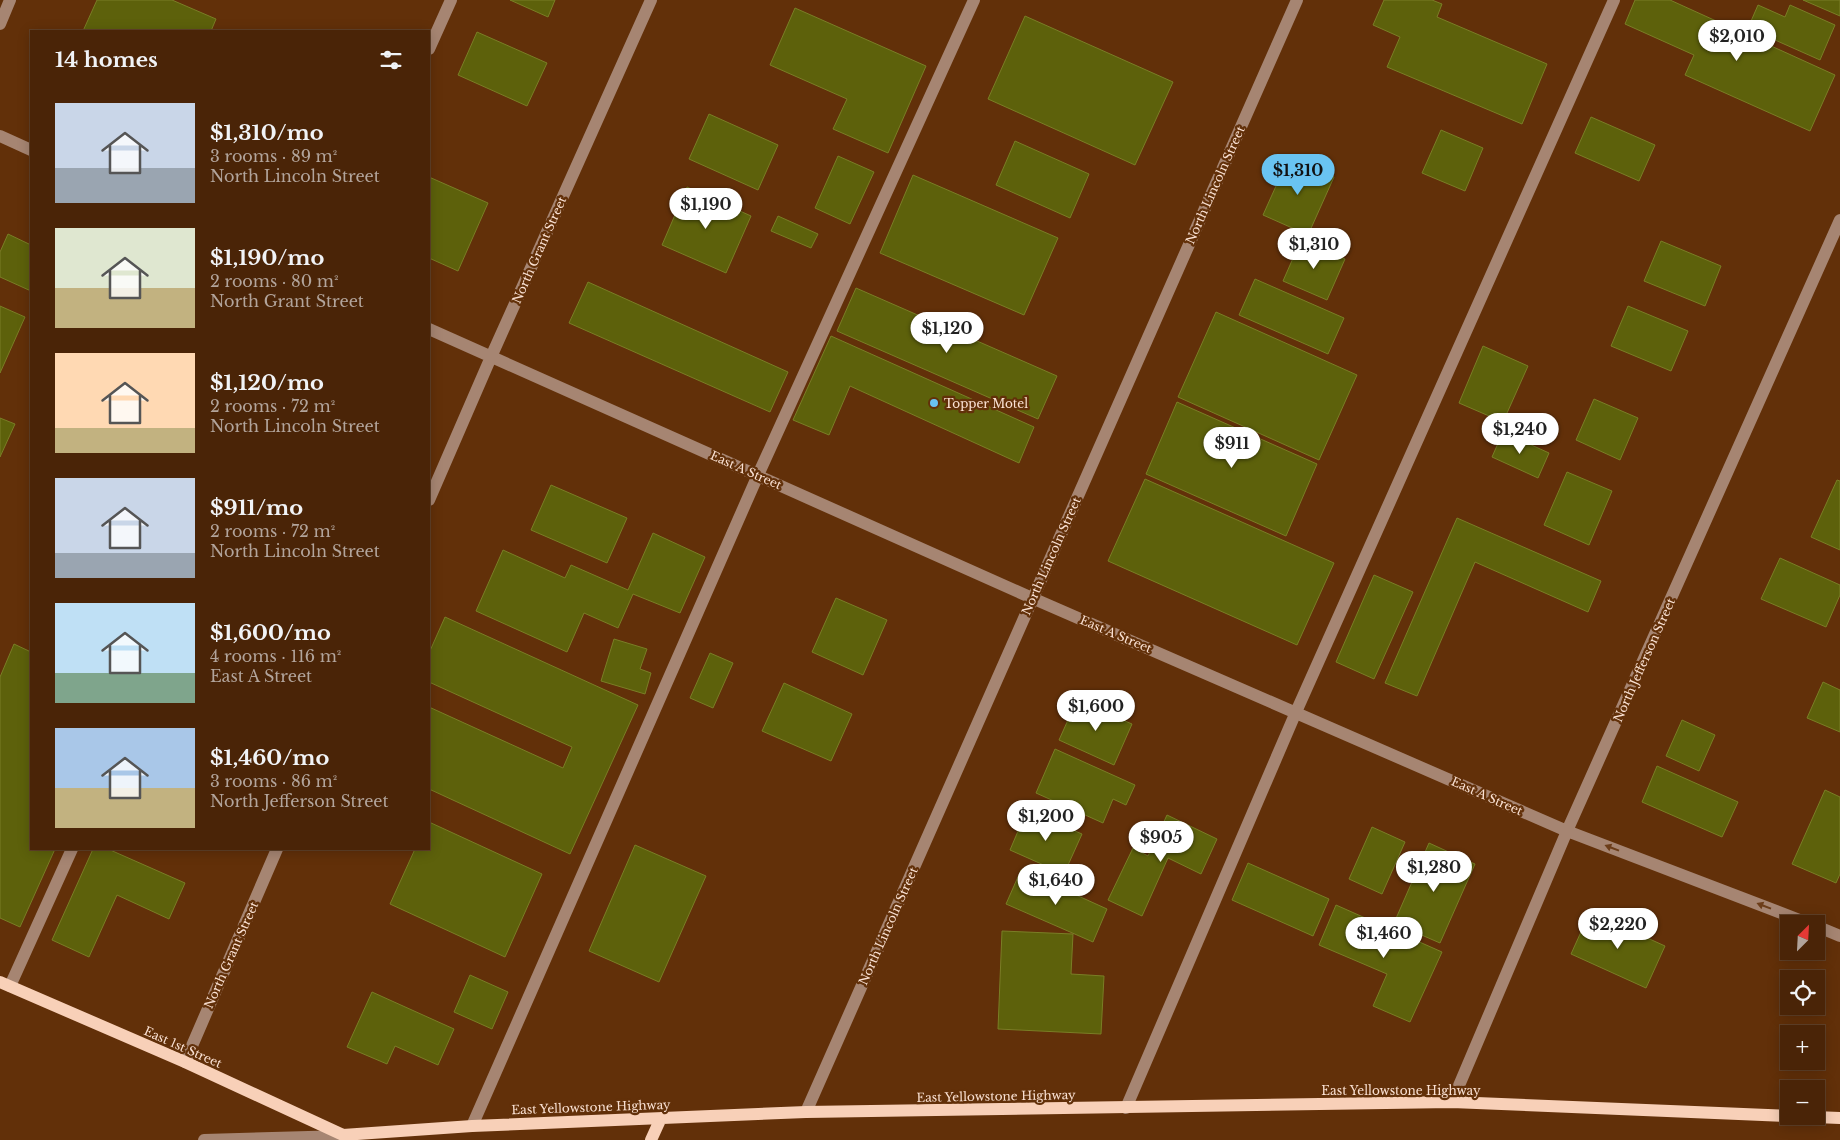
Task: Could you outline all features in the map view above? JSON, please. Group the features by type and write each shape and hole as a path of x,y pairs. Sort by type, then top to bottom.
{"main road":[{"name":"East 1st Street","path":"5,984 349,1137"},
{"name":"East Yellowstone Highway","path":"349,1137 472,1126 806,1112 1452,1102 1780,1116"},
{"name":"East Yellowstone Highway","path":"1825,1117 1840,1118"},
{"path":"651,1140 661,1118"}],"street":[{"path":"0,24 10,0"},
{"path":"430,47 451,0"},
{"name":"North Grant Street","path":"430,498 491,357 652,0"},
{"path":"472,1126 758,475 974,0"},
{"name":"North Lincoln Street","path":"806,1112 1297,0"},
{"path":"1126,1108 1296,712 1614,0"},
{"path":"0,136 30,150"},
{"name":"North Jefferson Street","path":"1452,1102 1567,831 1840,220"},
{"name":"East A Street","path":"430,329 1032,598 1567,831 1786,915"},
{"path":"5,984 72,850"},
{"name":"North Grant Street","path":"184,1062 277,850"},
{"path":"1825,928 1839,931"},
{"name":"East Yellowstone Highway","path":"204,1140 349,1137"}],"building":[{"path":"97,0 172,0 216,19 211,30 83,30"},
{"path":"510,0 555,0 548,17"},
{"path":"1384,0 1432,0 1442,4 1437,17 1547,64 1522,124 1387,67 1400,37 1373,25"},
{"path":"1635,0 1670,0 1835,75 1810,131 1685,75 1694,55 1625,24"},
{"path":"1803,0 1840,0 1840,16"},
{"path":"1758,5 1785,17 1790,5 1835,25 1820,60 1748,28"},
{"path":"795,8 926,66 888,153 833,129 847,99 770,65"},
{"path":"1025,16 1173,82 1135,165 988,99"},
{"path":"477,32 547,63 527,106 458,75"},
{"path":"709,114 778,145 758,190 689,159"},
{"path":"1591,117 1655,145 1639,181 1575,153"},
{"path":"1441,130 1483,148 1465,191 1422,173"},
{"path":"1015,141 1089,174 1070,218 996,185"},
{"path":"838,156 874,172 850,224 815,208"},
{"path":"1289,157 1334,177 1308,235 1263,215"},
{"path":"913,175 1058,238 1024,315 880,253"},
{"path":"430,177 488,203 458,271 430,258"},
{"path":"687,187 751,216 726,273 662,245"},
{"path":"778,216 818,234 811,248 771,231"},
{"path":"8,234 30,245 30,291 0,277 0,252"},
{"path":"1301,240 1345,259 1327,300 1283,281"},
{"path":"1661,241 1721,266 1705,306 1644,281"},
{"path":"1255,279 1344,318 1328,354 1239,315"},
{"path":"588,282 788,372 770,412 569,323"},
{"path":"856,288 1057,376 1038,419 837,331"},
{"path":"0,306 25,317 0,373"},
{"path":"1628,306 1688,331 1671,371 1611,346"},
{"path":"1216,312 1357,375 1319,460 1178,397"},
{"name":"Topper Motel","path":"831,336 1034,427 1019,463 850,386 829,435 793,420"},
{"path":"1483,346 1528,366 1503,422 1459,403"},
{"path":"1594,399 1638,418 1620,460 1576,440"},
{"path":"1177,402 1317,464 1286,536 1146,474"},
{"path":"0,418 15,424 0,457"},
{"path":"1503,432 1549,453 1538,478 1492,457"},
{"path":"1567,472 1612,491 1589,545 1544,525"},
{"path":"1145,479 1334,563 1297,645 1108,561"},
{"path":"1837,480 1840,481 1840,550 1811,537"},
{"path":"551,485 627,518 607,563 531,530"},
{"path":"1457,518 1601,581 1588,612 1475,562 1417,696 1385,683"},
{"path":"653,533 705,557 680,613 633,594 618,628 584,613 567,652 476,611 503,550 565,578 571,565 628,590"},
{"path":"1780,558 1840,585 1840,595 1826,627 1761,599"},
{"path":"1374,575 1413,592 1374,679 1336,662"},
{"path":"836,598 887,620 863,675 812,652"},
{"path":"445,617 638,705 570,854 430,789 430,707 563,768 572,747 430,682 430,651"},
{"path":"614,639 647,649 640,669 651,673 645,694 601,681"},
{"path":"14,644 30,652 30,850 55,850 20,927 0,918 0,677"},
{"path":"710,653 733,663 713,708 690,698"},
{"path":"1823,682 1840,690 1840,732 1807,718"},
{"path":"784,683 852,714 831,761 762,731"},
{"path":"1077,700 1132,724 1114,765 1059,740"},
{"path":"1682,720 1715,735 1699,771 1666,756"},
{"path":"1055,749 1135,785 1126,805 1113,799 1103,823 1036,793"},
{"path":"1657,766 1738,802 1722,837 1642,802"},
{"path":"1825,790 1840,797 1840,874 1836,883 1792,864"},
{"path":"1027,810 1082,834 1064,874 1010,850"},
{"path":"1167,815 1217,839 1201,874 1168,858 1142,916 1108,900 1133,848 1148,856"},
{"path":"430,822 542,874 505,957 390,904 415,850 430,850"},
{"path":"1372,827 1405,842 1382,894 1349,879"},
{"path":"1429,843 1475,864 1440,943 1394,923"},
{"path":"635,845 706,876 659,982 589,951"},
{"path":"93,850 110,850 185,883 169,919 117,895 89,957 52,940"},
{"path":"1248,863 1329,899 1313,936 1232,900"},
{"path":"1021,870 1107,909 1093,942 1006,904"},
{"path":"1336,905 1442,952 1410,1022 1373,1006 1387,974 1319,945"},
{"path":"1590,912 1665,946 1646,988 1571,954"},
{"path":"1002,931 1073,934 1071,974 1104,976 1101,1034 998,1029"},
{"path":"470,975 508,992 492,1029 454,1012"},
{"path":"372,992 454,1029 438,1065 395,1046 387,1064 347,1047"}],"place":[{"name":"Topper Motel","path":"934,403"}]}
